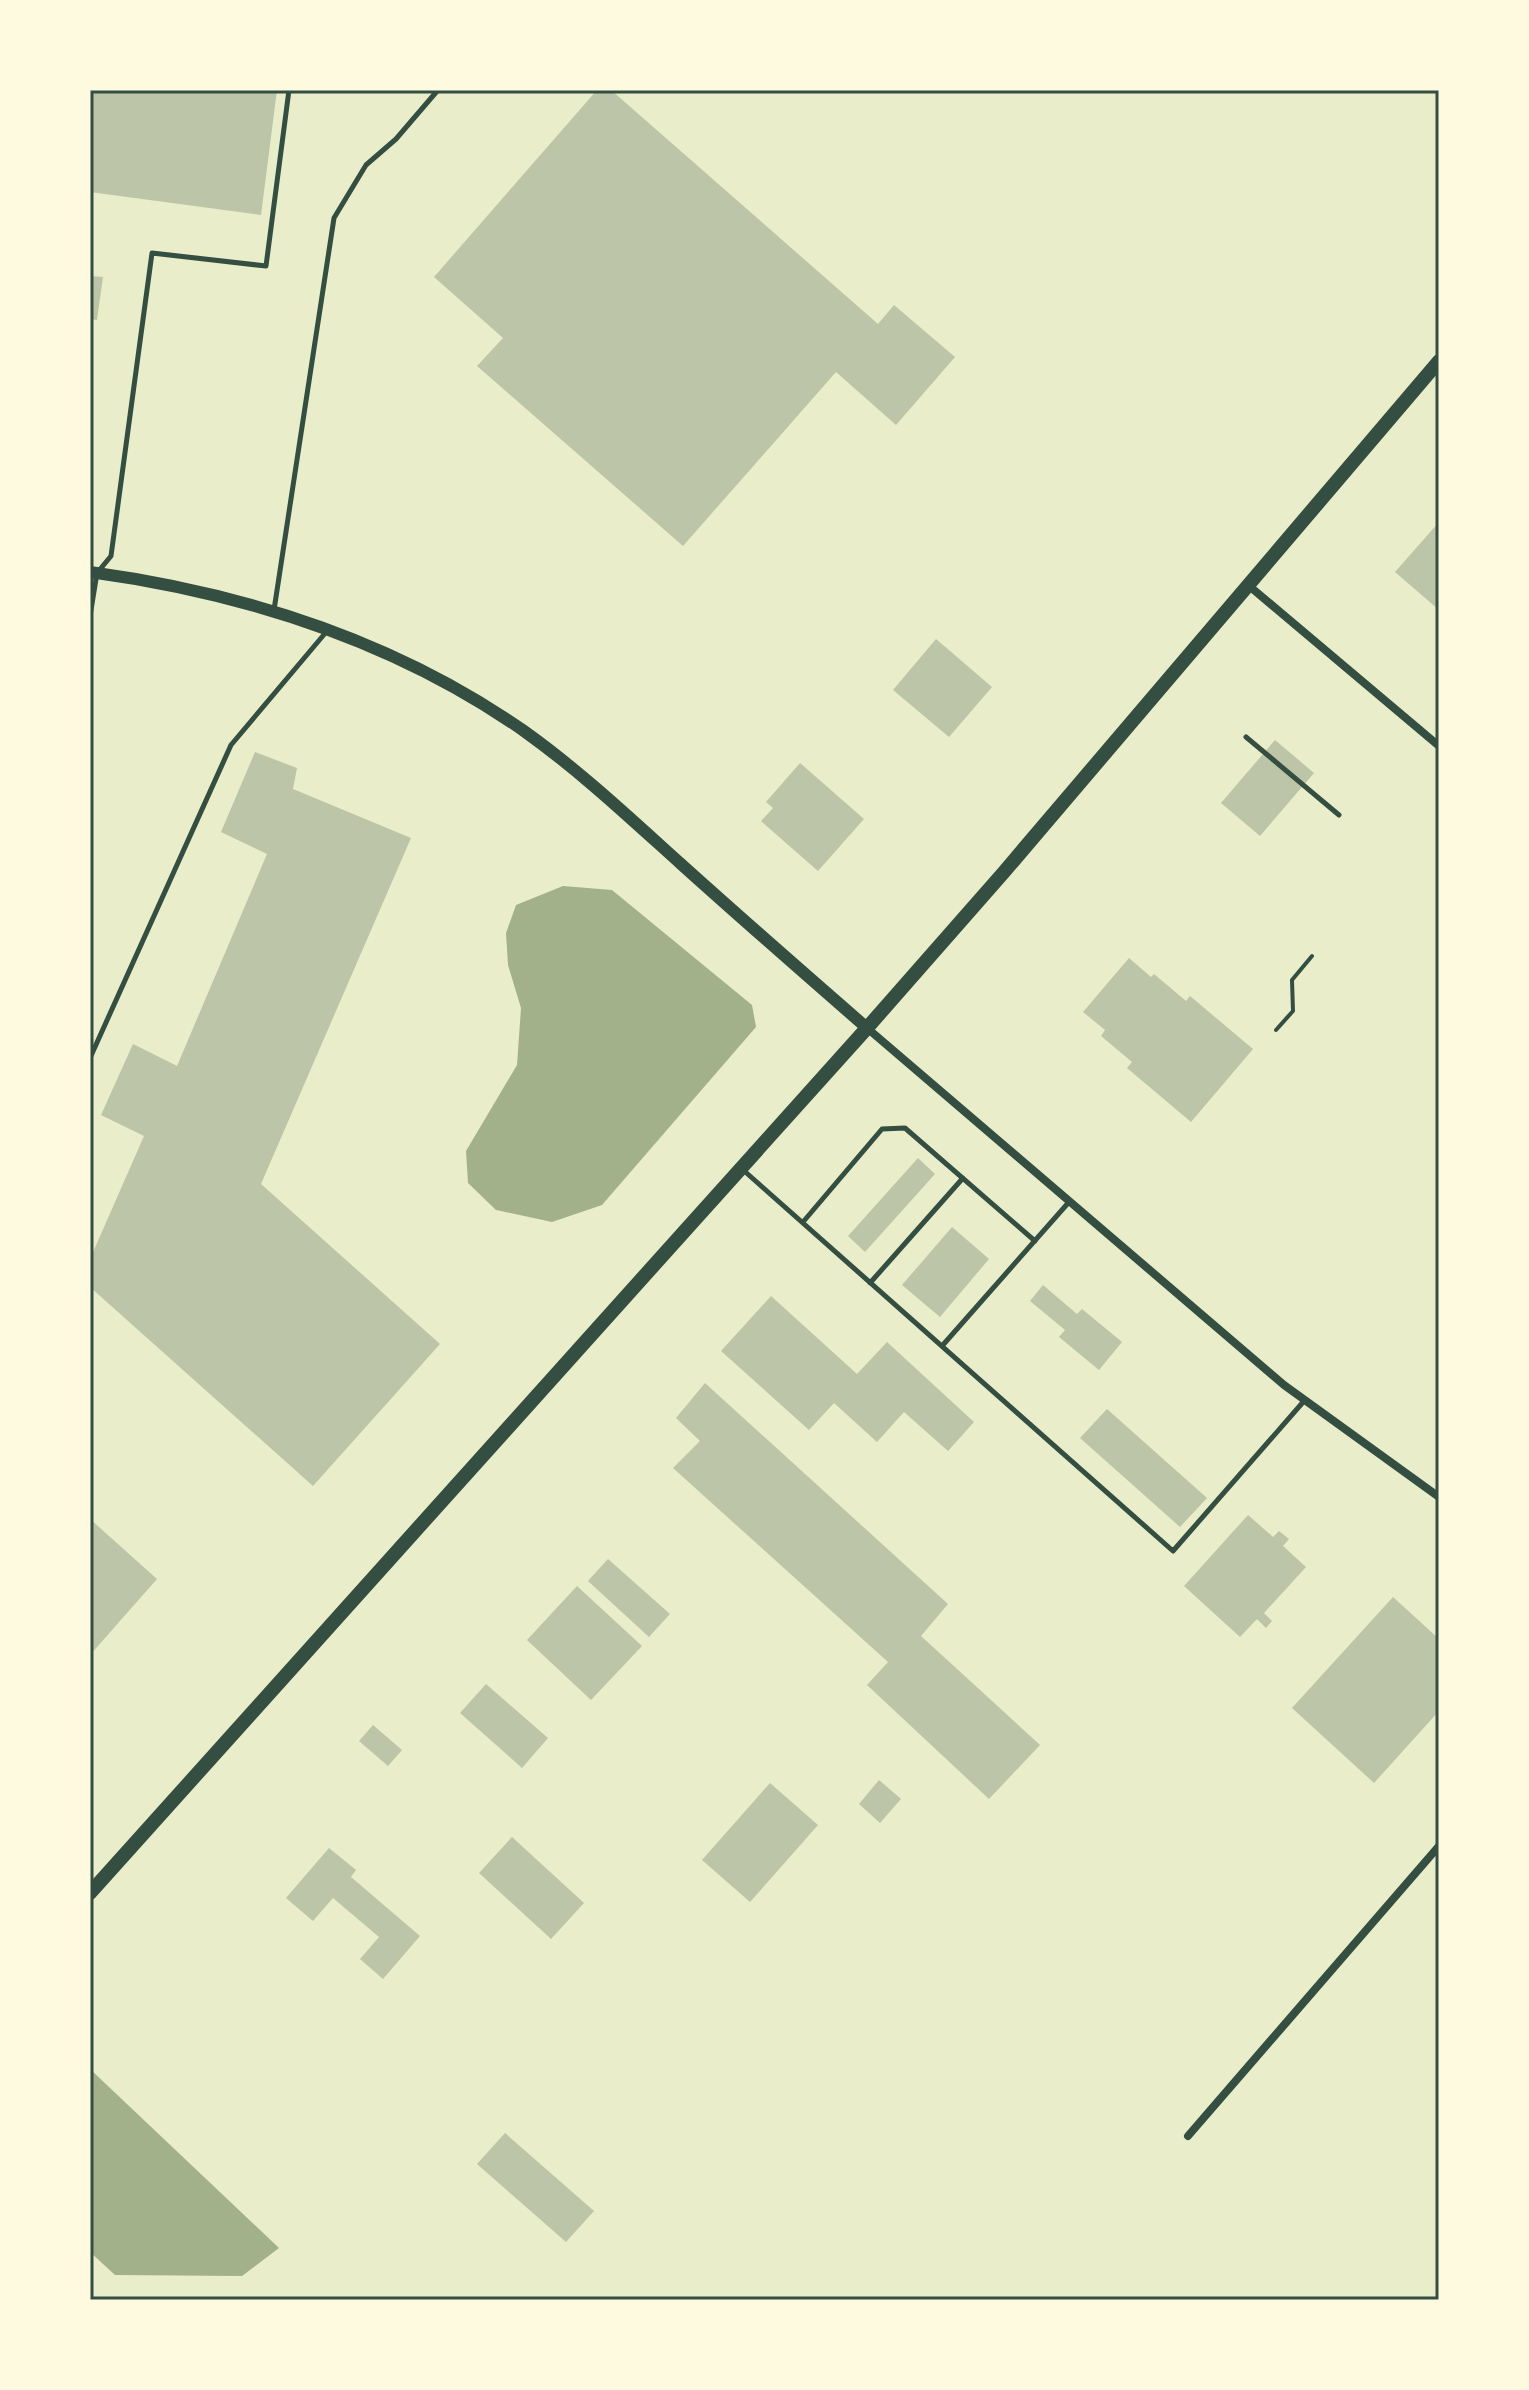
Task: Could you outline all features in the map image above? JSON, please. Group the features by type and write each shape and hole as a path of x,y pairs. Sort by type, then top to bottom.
{"main road":[{"path":"90,1893 867,1028 1004,872 1439,361"}],"street":[{"path":"94,572 193,590 274,611 328,630 394,657 438,680 481,704 553,752 598,788 867,1028 1304,1401 1439,1497"},
{"path":"1248,585 1439,746"},
{"path":"1188,2136 1439,1846"}],"lane":[{"path":"90,616 94,572 111,556 152,253 266,266 289,90"},
{"path":"274,611 334,218 366,165 396,139 438,90"},
{"path":"90,1058 231,745 328,630"},
{"path":"1246,737 1339,815"},
{"path":"803,1222 882,1129 905,1128 1035,1241"},
{"path":"742,1169 1173,1551 1304,1401"},
{"path":"870,1283 963,1178"},
{"path":"942,1346 1070,1201"}],"path":[{"path":"1276,1030 1293,1011 1292,980 1312,956"}],"shaded area":[{"path":"563,886 612,890 752,1005 756,1027 602,1205 552,1222 496,1210 468,1183 466,1151 517,1065 521,1008 508,965 506,933 516,905"},
{"path":"90,2069 279,2248 242,2276 115,2275 90,2252"}],"building":[{"path":"90,90 277,90 261,215 90,192"},
{"path":"597,90 611,90 878,324 894,305 955,357 896,425 836,372 683,546 477,366 503,338 434,277"},
{"path":"90,276 103,277 97,320 90,319"},
{"path":"1439,522 1439,610 1395,572"},
{"path":"936,639 992,687 949,737 893,690"},
{"path":"1275,740 1314,773 1260,836 1221,803"},
{"path":"255,752 297,768 293,789 411,838 261,1184 440,1344 313,1486 90,1287 90,1259 144,1136 101,1115 133,1044 177,1066 267,854 221,832"},
{"path":"800,763 864,819 818,871 761,821 773,808 766,802"},
{"path":"1129,958 1186,1001 1190,996 1253,1049 1191,1122 1127,1068 1132,1062 1101,1036 1105,1030 1083,1012"},
{"path":"918,1158 935,1174 865,1252 848,1236"},
{"path":"952,1227 989,1259 940,1317 902,1285"},
{"path":"1043,1285 1077,1314 1082,1309 1122,1342 1099,1370 1059,1337 1065,1330 1030,1301"},
{"path":"771,1296 857,1374 887,1342 974,1422 948,1451 904,1412 877,1442 834,1403 809,1430 721,1351"},
{"path":"705,1383 948,1604 921,1636 1040,1745 989,1799 867,1685 888,1662 673,1468 700,1441 676,1418"},
{"path":"1107,1409 1207,1498 1180,1527 1080,1438"},
{"path":"1248,1515 1273,1537 1279,1531 1289,1539 1283,1546 1306,1567 1264,1613 1272,1621 1266,1628 1257,1619 1240,1637 1184,1586"},
{"path":"90,1519 157,1579 90,1655"},
{"path":"608,1559 670,1614 649,1637 588,1581"},
{"path":"577,1586 642,1646 591,1700 527,1640"},
{"path":"1393,1597 1439,1639 1439,1711 1374,1783 1292,1708"},
{"path":"486,1684 548,1738 522,1768 460,1713"},
{"path":"373,1725 402,1750 388,1766 359,1741"},
{"path":"879,1780 901,1799 880,1823 859,1804"},
{"path":"770,1783 818,1825 750,1902 702,1860"},
{"path":"512,1837 584,1903 551,1939 479,1873"},
{"path":"329,1848 356,1870 351,1877 420,1936 383,1979 360,1959 379,1937 333,1898 313,1921 286,1898"},
{"path":"505,2133 594,2211 566,2242 477,2164"}]}
